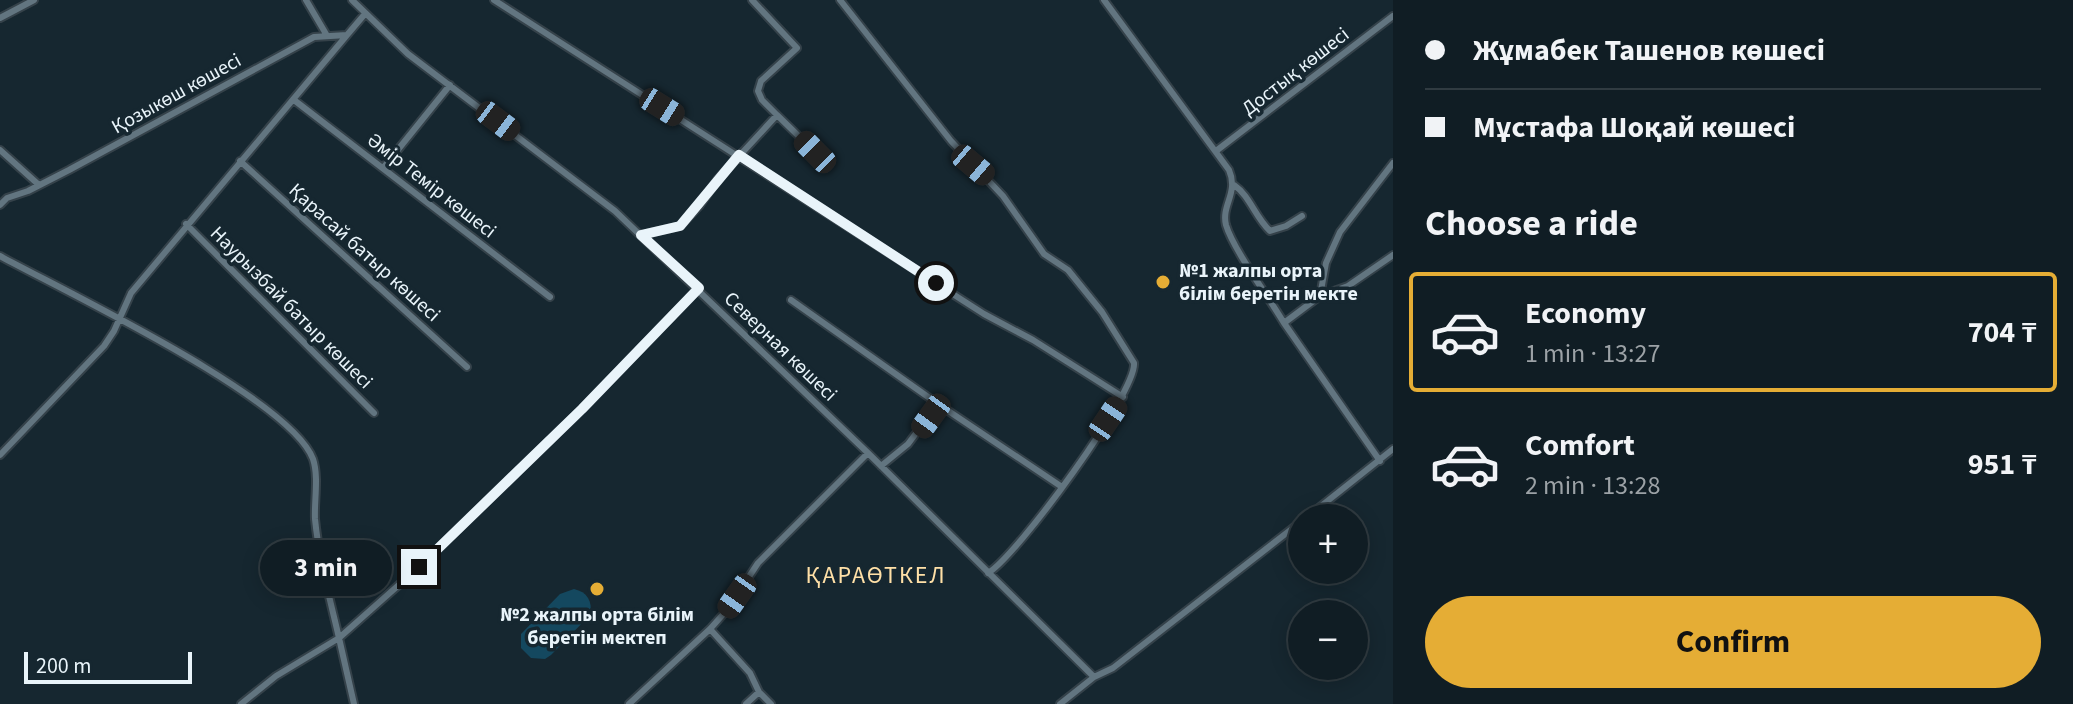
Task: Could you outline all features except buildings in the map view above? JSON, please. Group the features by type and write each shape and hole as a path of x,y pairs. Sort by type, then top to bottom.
{"street":[{"path":"0,18 34,0"},
{"path":"306,0 326,34"},
{"name":"Северная көшесі","path":"352,0 364,15 408,54 615,211 699,288 1094,677"},
{"path":"494,0 984,314 1033,340 1123,397"},
{"path":"752,0 797,48 761,81 758,91 777,115 815,152"},
{"path":"840,0 908,82 951,141 1003,196 1044,254 1068,270 1102,312 1134,363 1135,372 1123,397 1062,487 1015,549 999,567 988,573"},
{"path":"1104,0 1216,151 1229,170 1234,185 1260,221 1270,231 1302,216"},
{"path":"0,455 104,346 131,293 364,15"},
{"name":"Достық көшесі","path":"1216,151 1393,16"},
{"name":"Қозыкөш көшесі","path":"0,205 7,198 39,185 314,37 347,35"},
{"path":"384,167 450,85"},
{"name":"Әмір Темір көшесі","path":"294,100 550,297"},
{"path":"641,235 680,226 777,115"},
{"path":"0,150 39,185"},
{"name":"Қарасай батыр көшесі","path":"240,161 467,367"},
{"path":"1320,296 1326,263 1340,232 1393,163"},
{"path":"1234,185 1224,213 1229,233 1284,323 1380,461"},
{"name":"Наурызбай батыр көшесі","path":"186,224 374,413"},
{"path":"1284,323 1320,296 1348,286 1393,255"},
{"path":"0,256 216,374 264,407 296,435 315,463 315,519 322,563 354,704"},
{"path":"241,704 276,676 339,638 429,557 582,409 699,288"},
{"path":"791,300 1062,487"},
{"path":"881,466 914,437 938,404"},
{"path":"1325,504 1393,449"},
{"path":"629,704 710,629 727,610 758,563 868,453"},
{"path":"1060,704 1094,677 1113,668 1288,532"},
{"path":"710,629 750,673 759,692 771,704"},
{"path":"746,704 759,692"}],"shaded area":[{"path":"574,589 588,598 590,615 551,655 545,659 531,658 521,648 521,634 560,594"}],"place":[{"name":"№1 жалпы орта білім беретін мекте","path":"1163,282"},
{"name":"№2 жалпы орта білім беретін мектеп","path":"597,589"}],"district":[{"name":"ҚАРАӨТКЕЛ","path":"876,575"}],"route":[{"path":"419,567 582,409 699,288 641,235 680,226 739,155 936,283"}]}
